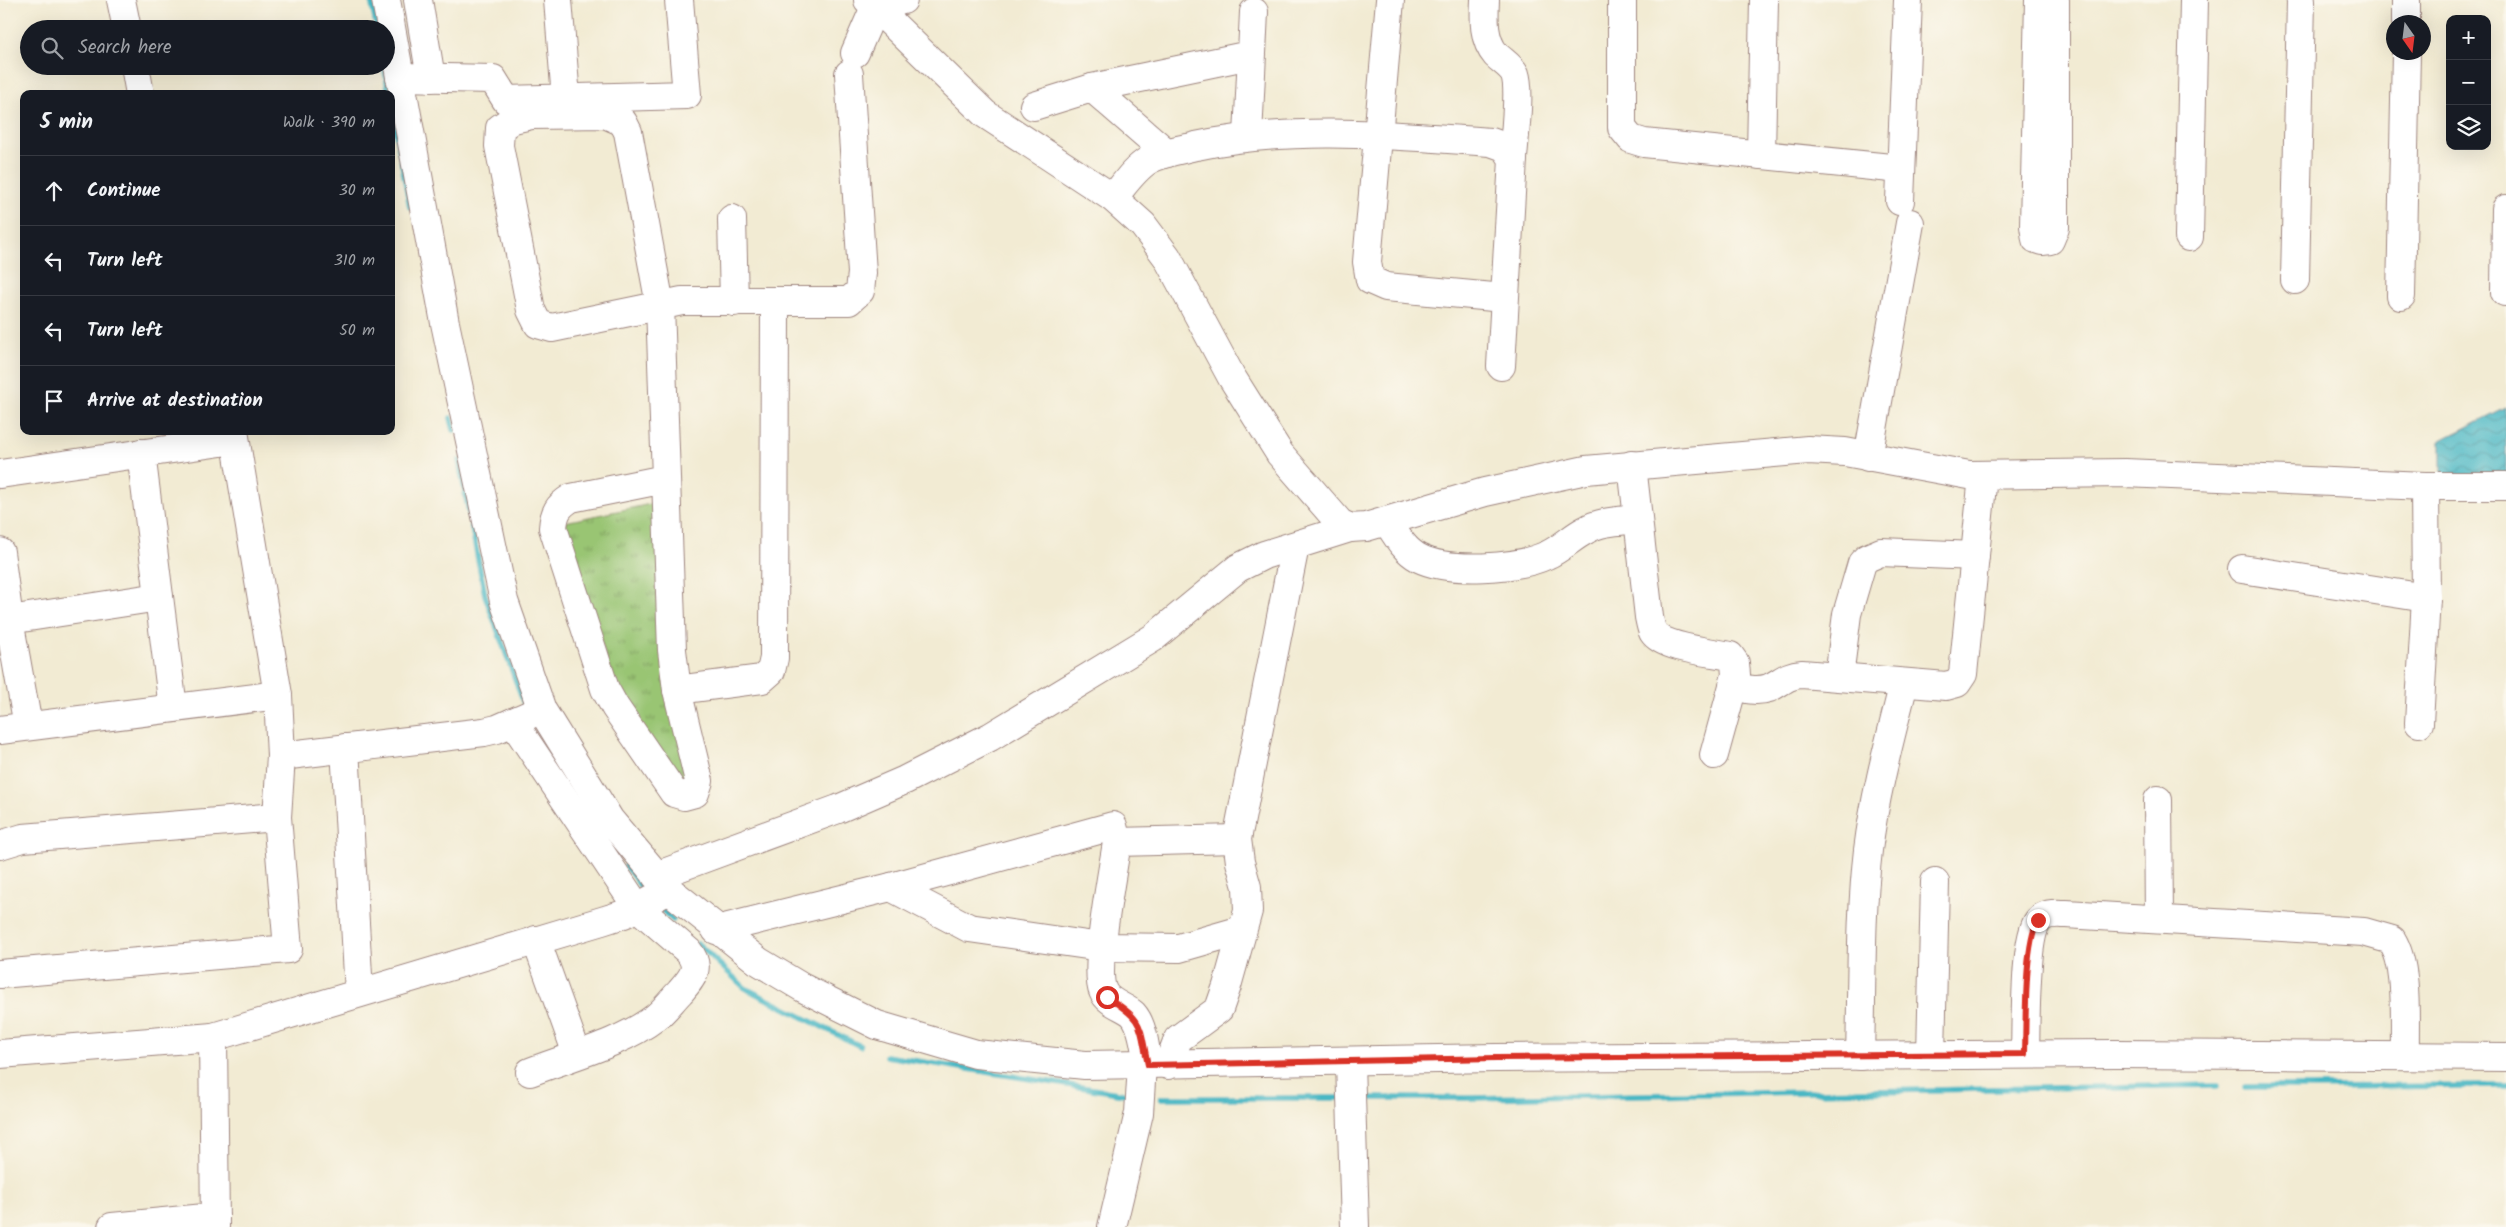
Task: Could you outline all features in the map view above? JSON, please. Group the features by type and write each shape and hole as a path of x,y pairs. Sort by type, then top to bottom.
{"street":[{"path":"121,0 125,20"},
{"path":"386,0 390,20"},
{"path":"418,0 431,78"},
{"path":"558,0 566,98"},
{"path":"400,77 493,79 506,100 686,95 679,0"},
{"path":"871,3 904,0"},
{"path":"1390,0 1367,262 1370,280 1386,287 1504,298"},
{"path":"1485,0 1485,28 1488,42 1496,54 1510,67 1517,83 1501,366"},
{"path":"1622,0 1622,128 1631,139 1644,143 1901,169"},
{"path":"1761,155 1764,0"},
{"path":"1868,456 1905,212 1901,169 1908,0"},
{"path":"2039,0 2034,226 2036,239 2042,241 2050,240 2055,228 2056,0"},
{"path":"2189,237 2194,0"},
{"path":"2295,280 2301,0"},
{"path":"2406,0 2406,15"},
{"path":"665,479 571,498 559,505 554,517 553,528 605,689 614,707 674,793 684,796 695,793 699,781 677,690 672,650 660,305 628,132 623,122 605,114 531,115 513,119 500,128 499,146 531,310 538,324 552,328 660,305 682,301 849,301 860,291 862,273 852,63 871,3"},
{"path":"871,3 985,114 1113,198 1143,225 1167,257 1230,376 1280,454 1340,523 1350,528"},
{"path":"1248,136 1250,54 1254,12"},
{"path":"395,50 445,323 502,592 542,710 601,808 662,883 716,930 758,962 803,988 888,1029 976,1054 1085,1065 1153,1065 1351,1072 1931,1055 2506,1058"},
{"path":"1034,106 1092,88 1250,54"},
{"path":"2401,296 2406,60"},
{"path":"137,75 139,90"},
{"path":"1092,88 1167,152"},
{"path":"1113,198 1135,170 1149,160 1167,152 1248,136 1377,134 1491,142 1505,147 1513,159"},
{"path":"2505,292 2506,209"},
{"path":"732,219 734,302"},
{"path":"677,690 762,679 771,671 774,658 775,302"},
{"path":"0,474 141,453 235,436 278,694 282,756 277,817 288,949 0,974"},
{"path":"0,1054 213,1037 610,919 637,907 662,883 905,780 990,737 1153,638 1238,568 1264,555 1350,528 1366,527 1536,480 1586,470 1800,450 1845,452 1950,472 1983,476 2125,473 2425,486 2506,486"},
{"path":"141,453 173,708"},
{"path":"1632,465 1649,617 1653,632 1660,640 1674,645 1730,656 1735,663 1736,675 1714,755"},
{"path":"1733,686 1760,690 1769,688 1790,675 1802,674 1946,686 1957,683 1963,674 1983,476"},
{"path":"2419,723 2426,598 2425,486"},
{"path":"1387,521 1404,547 1419,558 1436,564 1486,568 1513,566 1533,560 1555,551 1588,528 1638,519"},
{"path":"1112,1227 1139,1113 1153,1065 1178,1039 1219,1009 1248,911 1247,887 1240,862 1237,840 1295,546"},
{"path":"0,552 9,620 28,726"},
{"path":"1839,677 1847,614 1862,563 1867,558 1881,552 1975,556"},
{"path":"2242,569 2426,598"},
{"path":"9,620 159,597"},
{"path":"1860,1056 1864,892 1868,851 1881,776 1904,683"},
{"path":"0,730 278,694"},
{"path":"282,756 484,732 497,729 542,710"},
{"path":"513,722 637,907 694,958 696,966 694,977 657,1016 644,1025 628,1034 530,1072"},
{"path":"346,748 359,993"},
{"path":"2158,800 2159,919"},
{"path":"0,845 23,838 277,817"},
{"path":"716,930 891,887 1113,826 1117,842 1101,947 1102,990 1107,997 1132,1013 1137,1020 1153,1065"},
{"path":"1117,842 1237,840"},
{"path":"1931,1055 1935,882"},
{"path":"891,887 969,928 1101,947 1179,948 1242,930"},
{"path":"2025,1054 2030,952 2034,929 2038,920 2047,914 2057,914 2364,932 2392,940 2398,951 2402,969 2405,1056"},
{"path":"536,940 577,1054"},
{"path":"119,1227 215,1222 213,1037"},
{"path":"1351,1072 1356,1227"}],"green space":[{"path":"655,503 691,781 674,784 616,691 565,522"}],"water":[{"path":"2506,407 2506,493 2441,481 2441,440"}],"waterway":[{"path":"371,0 375,20"},
{"path":"386,75 388,90"},
{"path":"395,128 410,207"},
{"path":"451,418 454,430"},
{"path":"459,461 485,595 526,709"},
{"path":"626,866 644,891"},
{"path":"659,907 673,920"},
{"path":"698,944 745,988 860,1046"},
{"path":"886,1056 1130,1095"},
{"path":"1359,1098 1468,1098 2217,1085"},
{"path":"2245,1087 2506,1086"},
{"path":"1161,1098 1345,1098"}],"route":[{"path":"1107,997 1132,1013 1137,1020 1148,1065 1496,1058 2025,1054 2030,952 2034,929 2038,920"}]}
